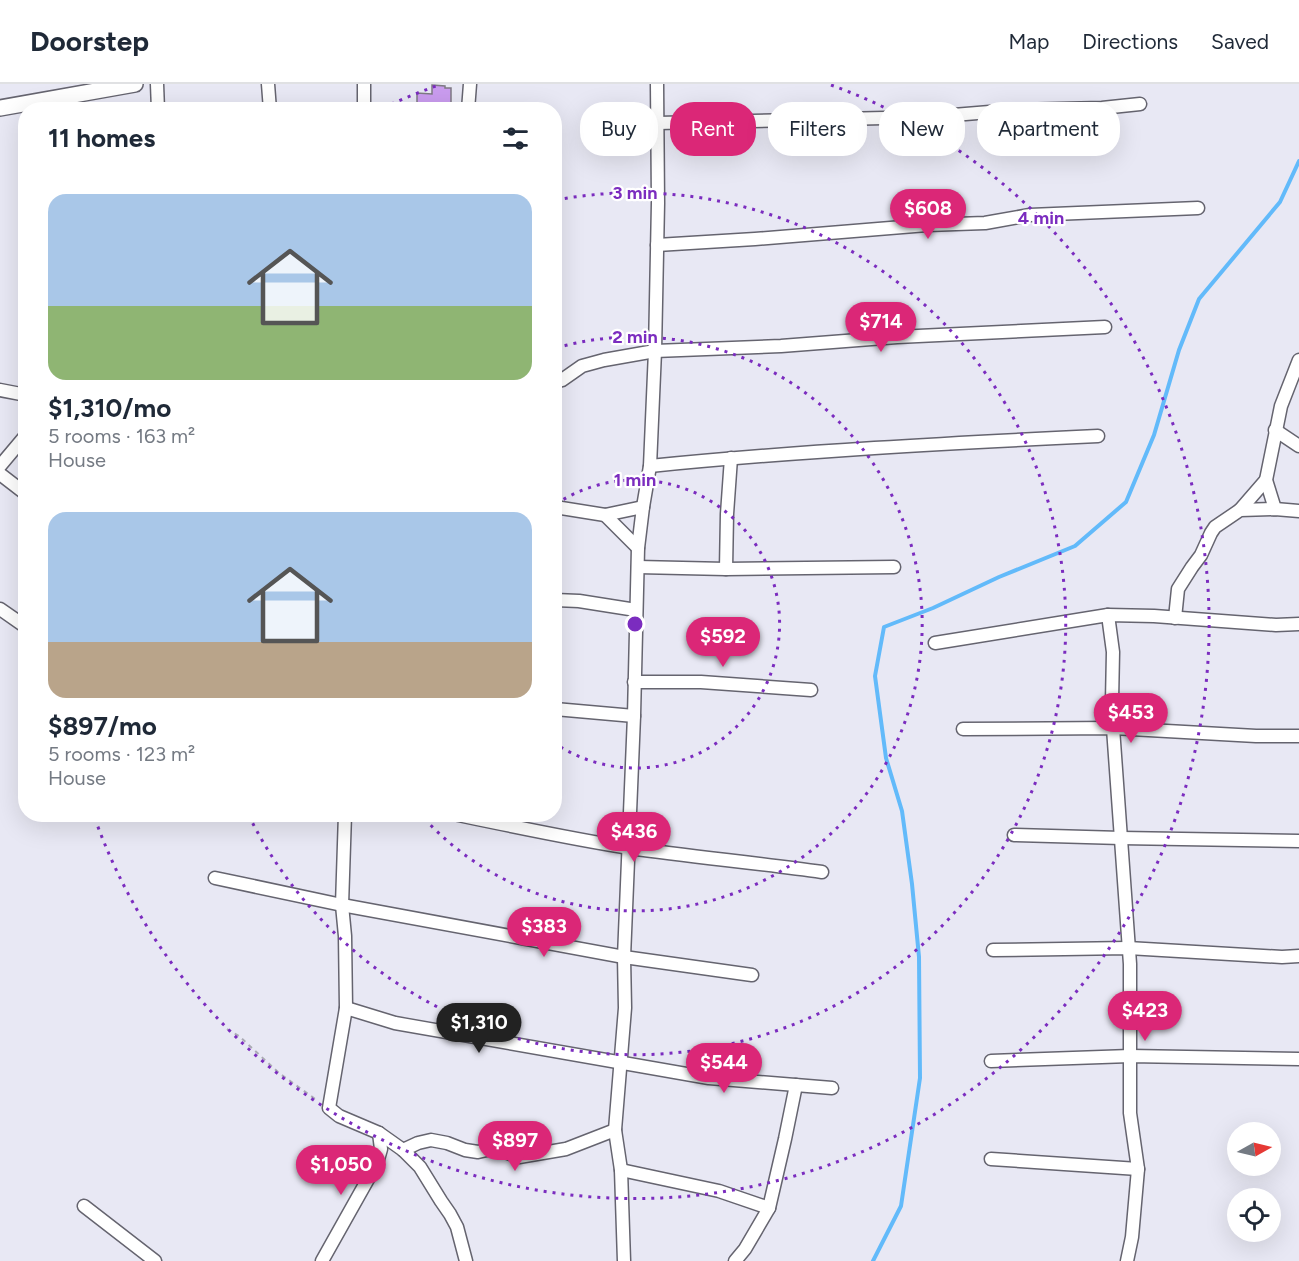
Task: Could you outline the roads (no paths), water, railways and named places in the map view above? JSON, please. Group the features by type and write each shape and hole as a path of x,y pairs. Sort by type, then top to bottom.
{"street":[{"path":"34,102 135,84"},
{"path":"157,84 158,102"},
{"path":"268,84 269,102"},
{"path":"363,102 364,84"},
{"path":"469,102 470,84"},
{"path":"657,84 657,102"},
{"path":"658,123 929,117 1140,104"},
{"path":"0,108 18,105"},
{"path":"624,1261 621,1170 615,1131 626,1008 624,957 638,548 650,466 655,351 657,156"},
{"path":"657,245 927,225 985,223 1030,215 1197,208"},
{"path":"562,380 582,366 655,351 1105,327"},
{"path":"1275,509 1266,480 1281,406 1299,360"},
{"path":"0,390 18,393"},
{"path":"1275,430 1299,446"},
{"path":"650,466 889,446 1098,436"},
{"path":"0,466 18,445"},
{"path":"726,569 726,514 731,458"},
{"path":"0,474 18,489"},
{"path":"1175,618 1178,589 1201,555 1211,533 1215,527 1240,510 1266,480"},
{"path":"562,508 605,515 643,507"},
{"path":"1240,510 1249,508 1299,511"},
{"path":"605,515 638,548"},
{"path":"638,567 726,569 894,567"},
{"path":"562,600 636,610"},
{"path":"0,609 18,621"},
{"path":"1108,615 1113,652 1113,728 1128,948 1130,1113 1138,1169 1132,1237 1127,1261"},
{"path":"935,643 1108,615 1276,625 1299,624"},
{"path":"634,682 701,682 811,690"},
{"path":"562,710 634,716"},
{"path":"963,729 1113,728 1256,736 1299,736"},
{"path":"345,822 342,905 346,1008 329,1108 339,1116 379,1134 403,1150 420,1167 457,1227 466,1261"},
{"path":"494,822 628,848 822,872"},
{"path":"1014,835 1299,841"},
{"path":"215,878 342,905 624,957 752,975"},
{"path":"993,950 1128,948 1299,956"},
{"path":"346,1008 395,1023 709,1078 832,1088"},
{"path":"991,1061 1130,1056 1299,1059"},
{"path":"735,1261 745,1249 769,1208 796,1085"},
{"path":"403,1150 432,1140 465,1150 478,1152 491,1149 519,1157 566,1149 615,1131"},
{"path":"322,1261 377,1163 381,1149 379,1134"},
{"path":"991,1159 1138,1169"},
{"path":"621,1170 719,1191 769,1208"},
{"path":"84,1206 155,1261"}],"waterway":[{"path":"873,1261 901,1206 920,1078 919,957 912,884 902,811 886,758 875,676 884,627 1075,546 1126,502 1154,435 1179,350 1199,299 1280,202 1299,161"}]}
